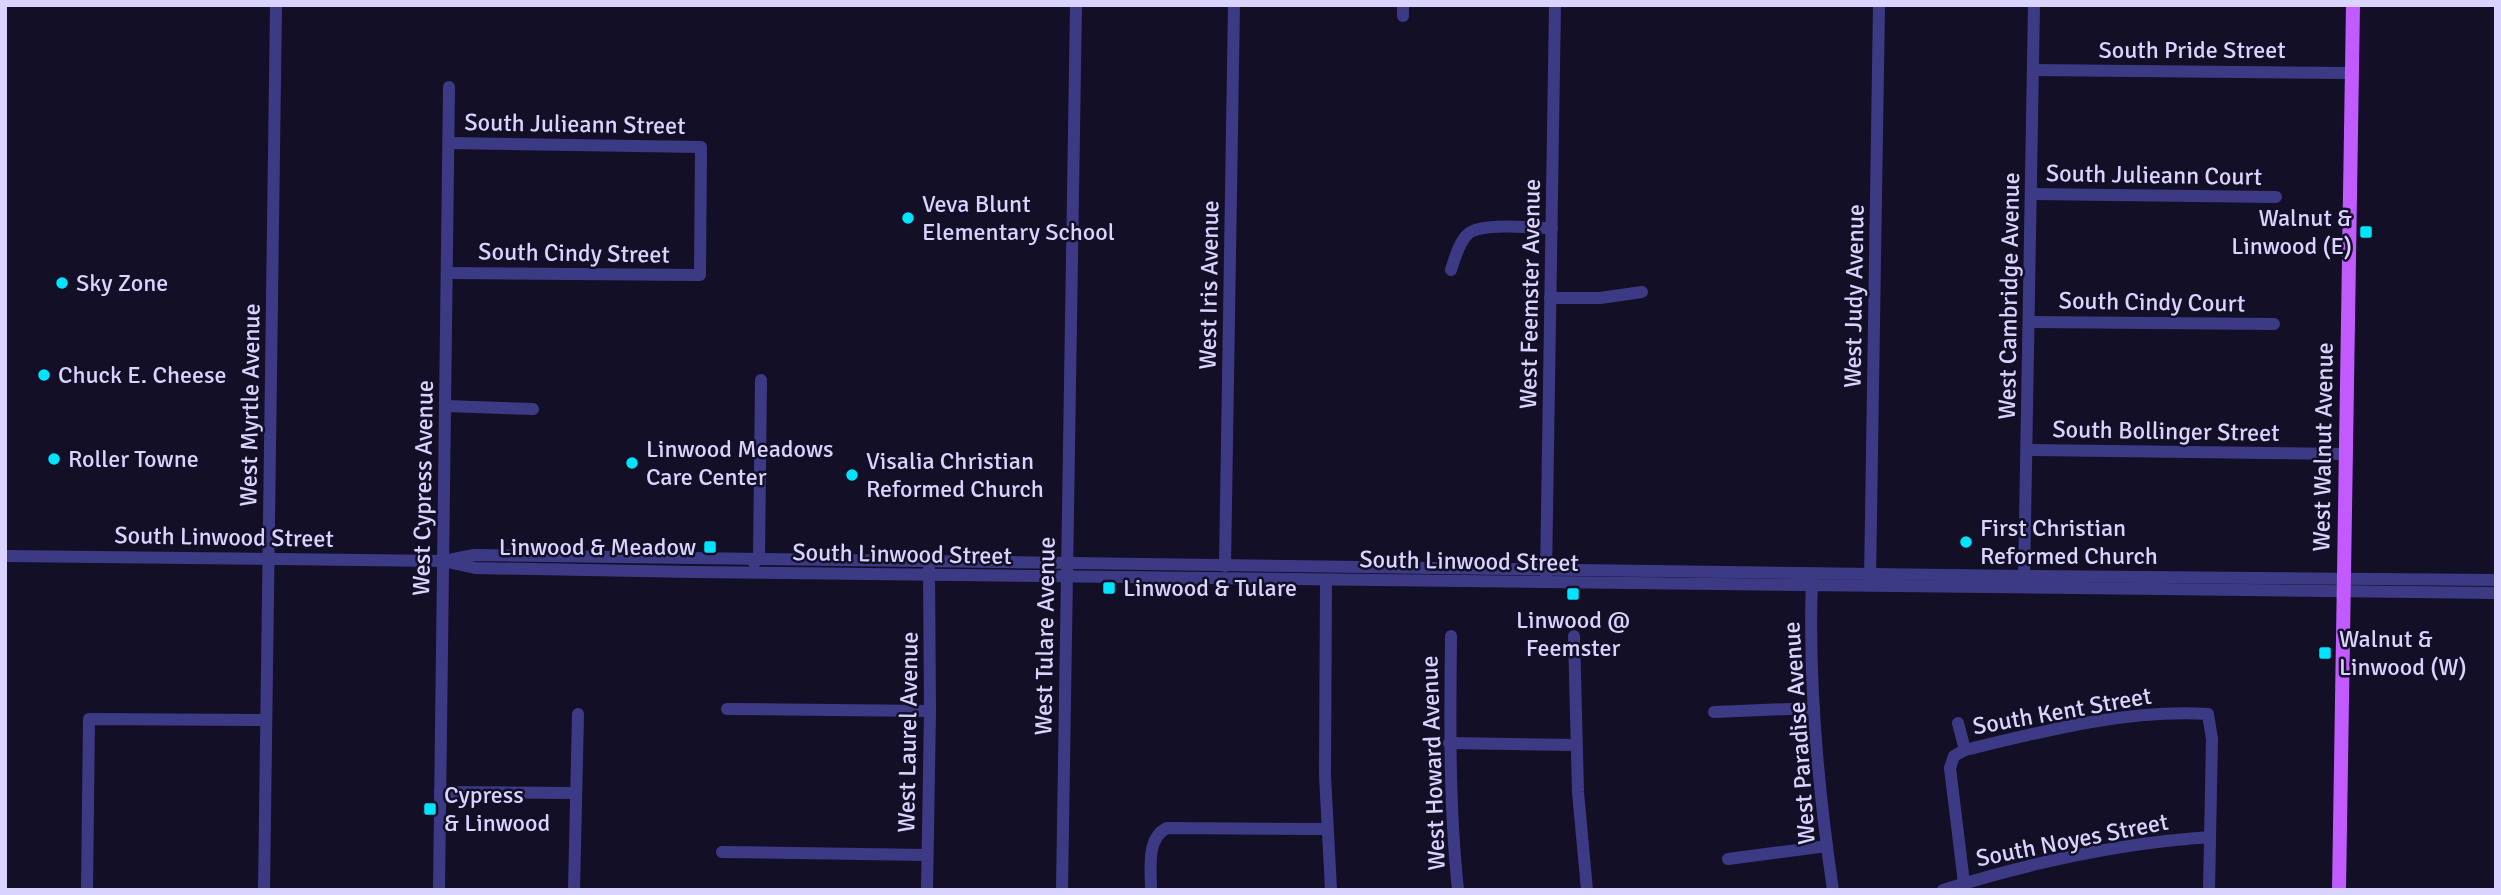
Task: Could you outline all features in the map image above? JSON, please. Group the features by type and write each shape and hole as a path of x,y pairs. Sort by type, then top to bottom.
{"main road":[{"name":"West Walnut Avenue","path":"2339,890 2353,5"}],"street":[{"name":"West Myrtle Avenue","path":"264,890 276,5"},
{"name":"West Tulare Avenue","path":"1062,890 1076,5"},
{"name":"West Iris Avenue","path":"1225,565 1234,5"},
{"name":"West Feemster Avenue","path":"1546,576 1555,5"},
{"name":"West Judy Avenue","path":"1870,580 1879,5"},
{"name":"West Cambridge Avenue","path":"2024,582 2034,5"},
{"name":"South Pride Street","path":"2033,70 2352,73"},
{"name":"West Cypress Avenue","path":"439,890 449,87"},
{"name":"South Julieann Street","path":"449,144 701,147 700,275"},
{"name":"South Julieann Court","path":"2032,194 2276,197"},
{"path":"1451,270 1461,243 1469,233 1488,227 1552,228"},
{"name":"South Cindy Street","path":"448,273 700,275"},
{"path":"1550,298 1600,298 1643,292"},
{"name":"South Cindy Court","path":"2030,322 2274,324"},
{"path":"693,572 713,565 751,566 759,558 761,380"},
{"path":"446,406 533,409"},
{"name":"South Bollinger Street","path":"2027,450 2346,454"},
{"name":"South Linwood Street","path":"5,555 443,561 475,568 931,575 1225,565 1546,576 2343,586 2496,593"},
{"name":"South Linwood Street","path":"443,561 474,555 759,558 914,561 1239,579 1546,576"},
{"path":"914,561 928,568 931,575"},
{"path":"1225,565 1228,572 1239,579"},
{"name":"West Laurel Avenue","path":"927,890 931,575"},
{"path":"1326,580 1326,829 1332,890"},
{"name":"West Paradise Avenue","path":"1812,580 1814,708 1826,846 1833,890"},
{"name":"South Linwood Street","path":"2343,586 2496,580"},
{"name":"West Howard Avenue","path":"1451,636 1449,743 1452,832 1458,890"},
{"path":"1574,636 1580,829 1587,890"},
{"path":"1714,712 1814,708"},
{"path":"727,709 930,711"},
{"name":"South Kent Street","path":"1965,750 2038,732 2112,719 2183,712 2208,714 2212,739 2210,837"},
{"path":"574,890 578,714"},
{"path":"87,890 89,719 266,720"},
{"path":"1958,723 1965,750 1954,756 1950,768 1964,883"},
{"path":"1449,743 1576,745"},
{"path":"440,792 576,793"},
{"path":"1151,890 1152,846 1161,831 1174,827 1326,829"},
{"path":"2209,890 2210,837"},
{"name":"South Noyes Street","path":"1943,890 2083,854 2162,841 2210,837"},
{"path":"1728,859 1826,846"},
{"path":"722,852 927,855"}],"place":[{"name":"Veva Blunt Elementary School","path":"908,218"},
{"name":"Walnut & Linwood (E)","path":"2366,232"},
{"name":"Sky Zone","path":"62,283"},
{"name":"Chuck E. Cheese","path":"44,375"},
{"name":"Roller Towne","path":"54,459"},
{"name":"Linwood Meadows Care Center","path":"632,463"},
{"name":"Visalia Christian Reformed Church","path":"852,475"},
{"name":"First Christian Reformed Church","path":"1966,542"},
{"name":"Linwood & Meadow","path":"710,547"},
{"name":"Linwood & Tulare","path":"1109,588"},
{"name":"Linwood @ Feemster","path":"1573,594"},
{"name":"Walnut & Linwood (W)","path":"2325,653"},
{"name":"Cypress & Linwood","path":"430,809"}]}
